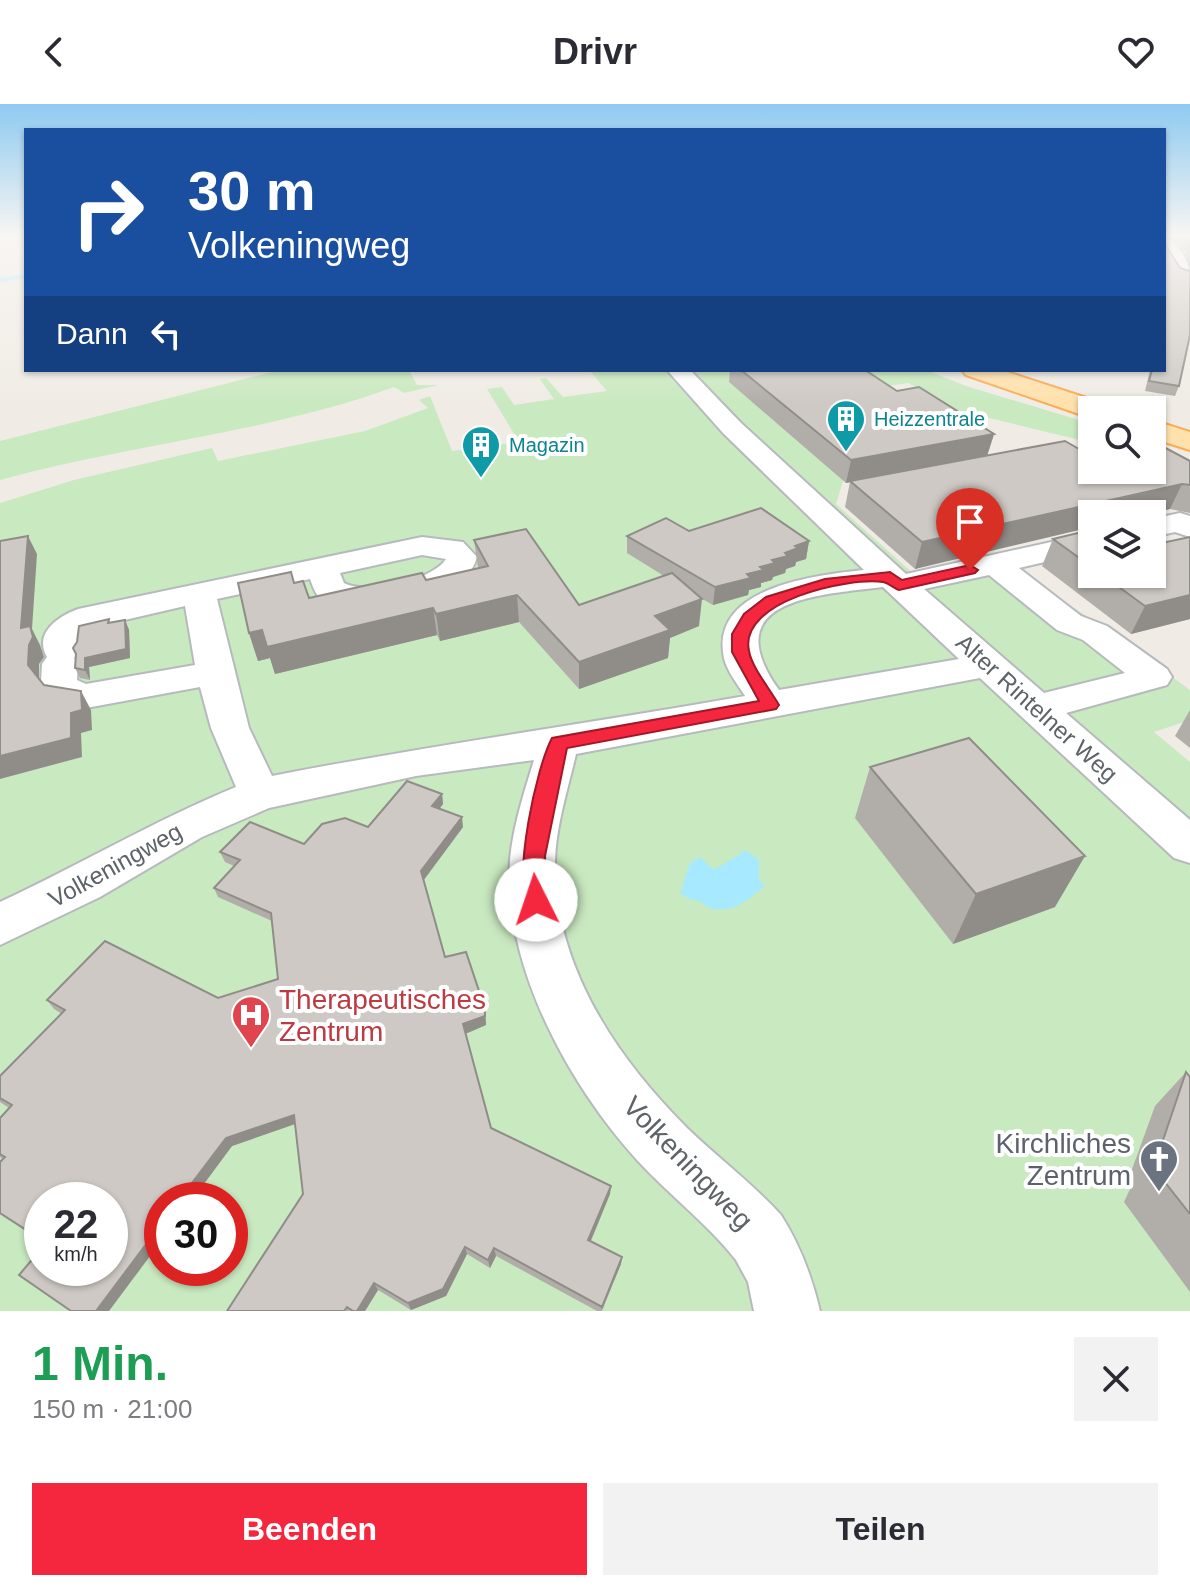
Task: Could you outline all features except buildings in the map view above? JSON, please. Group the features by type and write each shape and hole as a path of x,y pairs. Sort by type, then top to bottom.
{"main road":[{"path":"981,372 1078,404"},
{"path":"1166,433 1190,441"}],"street":[{"name":"Alter Rintelner Weg","path":"680,372 732,428 894,581 1190,846"},
{"path":"810,501 846,494"},
{"path":"1166,525 1180,522 1190,528"},
{"path":"770,705 740,652 740,634 750,617 772,601 825,583 894,581 995,564 1078,545"},
{"path":"995,564 1069,623 1095,633 1154,677 1036,708"},
{"path":"215,673 86,696 68,693 59,683 62,633 74,622 90,616 322,567"},
{"path":"199,593 230,728 260,794"},
{"name":"Volkeningweg","path":"0,925 84,884 187,825 260,794 416,762 559,743 988,665"},
{"name":"Volkeningweg","path":"559,743 540,818 533,879 542,930 561,991 581,1040 617,1090 668,1150 767,1245 784,1288 787,1311"}],"green space":[{"path":"272,372 410,372 417,385 438,385 404,393 394,387 298,416 0,480 0,441"},
{"path":"591,372 931,372 966,386 1078,420 1078,440 957,410 908,383 855,391 843,481 836,504 927,586 1014,569 1111,632 1190,690 1190,720 1154,732 1190,762 1190,1311 0,1311 0,503 74,480 212,448 218,461 365,431 428,408 419,400 430,396 452,451 519,442 487,389 502,387 514,405 554,399 540,379 546,378 563,397 607,391"}],"water":[{"path":"746,850 759,860 759,879 764,886 746,901 718,909 680,893 690,863 700,857 714,870"}],"place":[{"name":"Heizzentrale","path":"846,453"},
{"name":"Magazin","path":"481,479"},
{"name":"Therapeutisches Zentrum","path":"251,1049"},
{"name":"Kirchliches Zentrum","path":"1159,1193"}],"route":[{"path":"536,900 534,856 559,743 770,705 740,652 740,634 750,617 772,601 825,583 890,577 899,585 970,570"}]}
